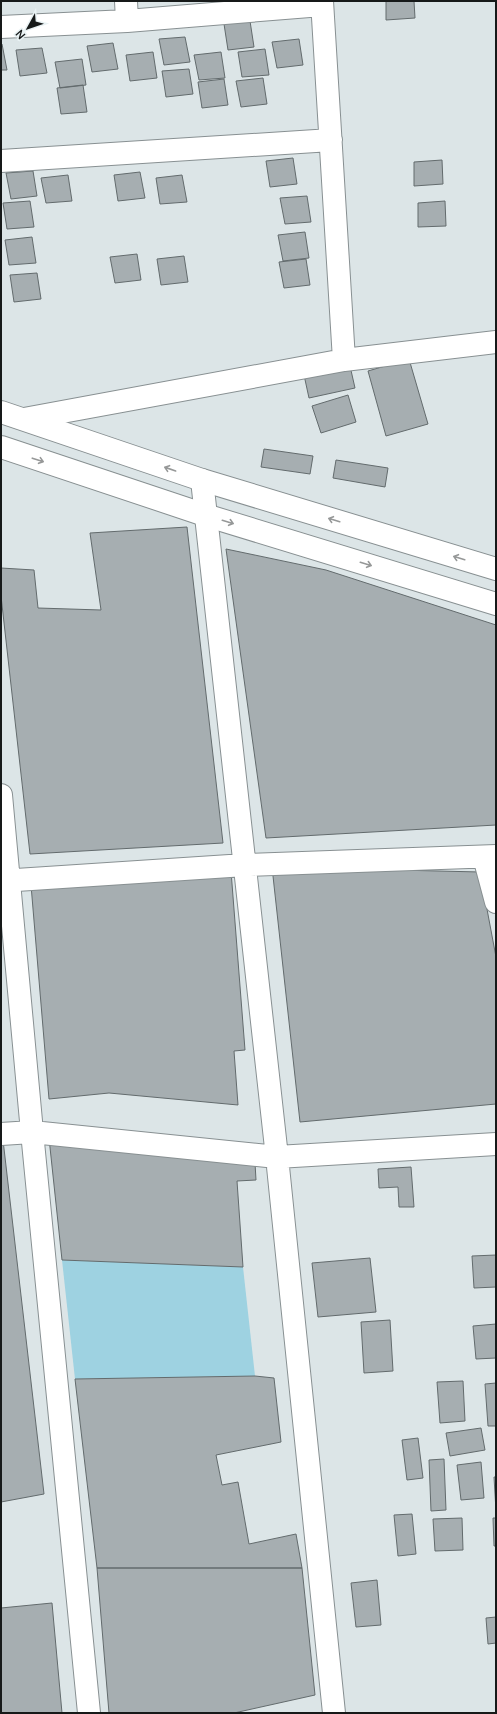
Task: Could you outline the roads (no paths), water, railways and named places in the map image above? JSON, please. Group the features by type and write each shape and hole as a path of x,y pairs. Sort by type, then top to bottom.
{"street":[{"path":"1,28 126,11 322,3 344,360"},
{"path":"1,161 331,140"},
{"path":"24,419 344,360 496,342"},
{"path":"1,412 202,480 496,569"},
{"path":"1,447 205,514 496,604"},
{"path":"202,480 277,1157 334,1713"},
{"path":"1,795 5,880 32,1132 89,1713"},
{"path":"5,880 245,865 490,857 496,902"},
{"path":"1,1134 32,1132 277,1157 496,1144"}]}
